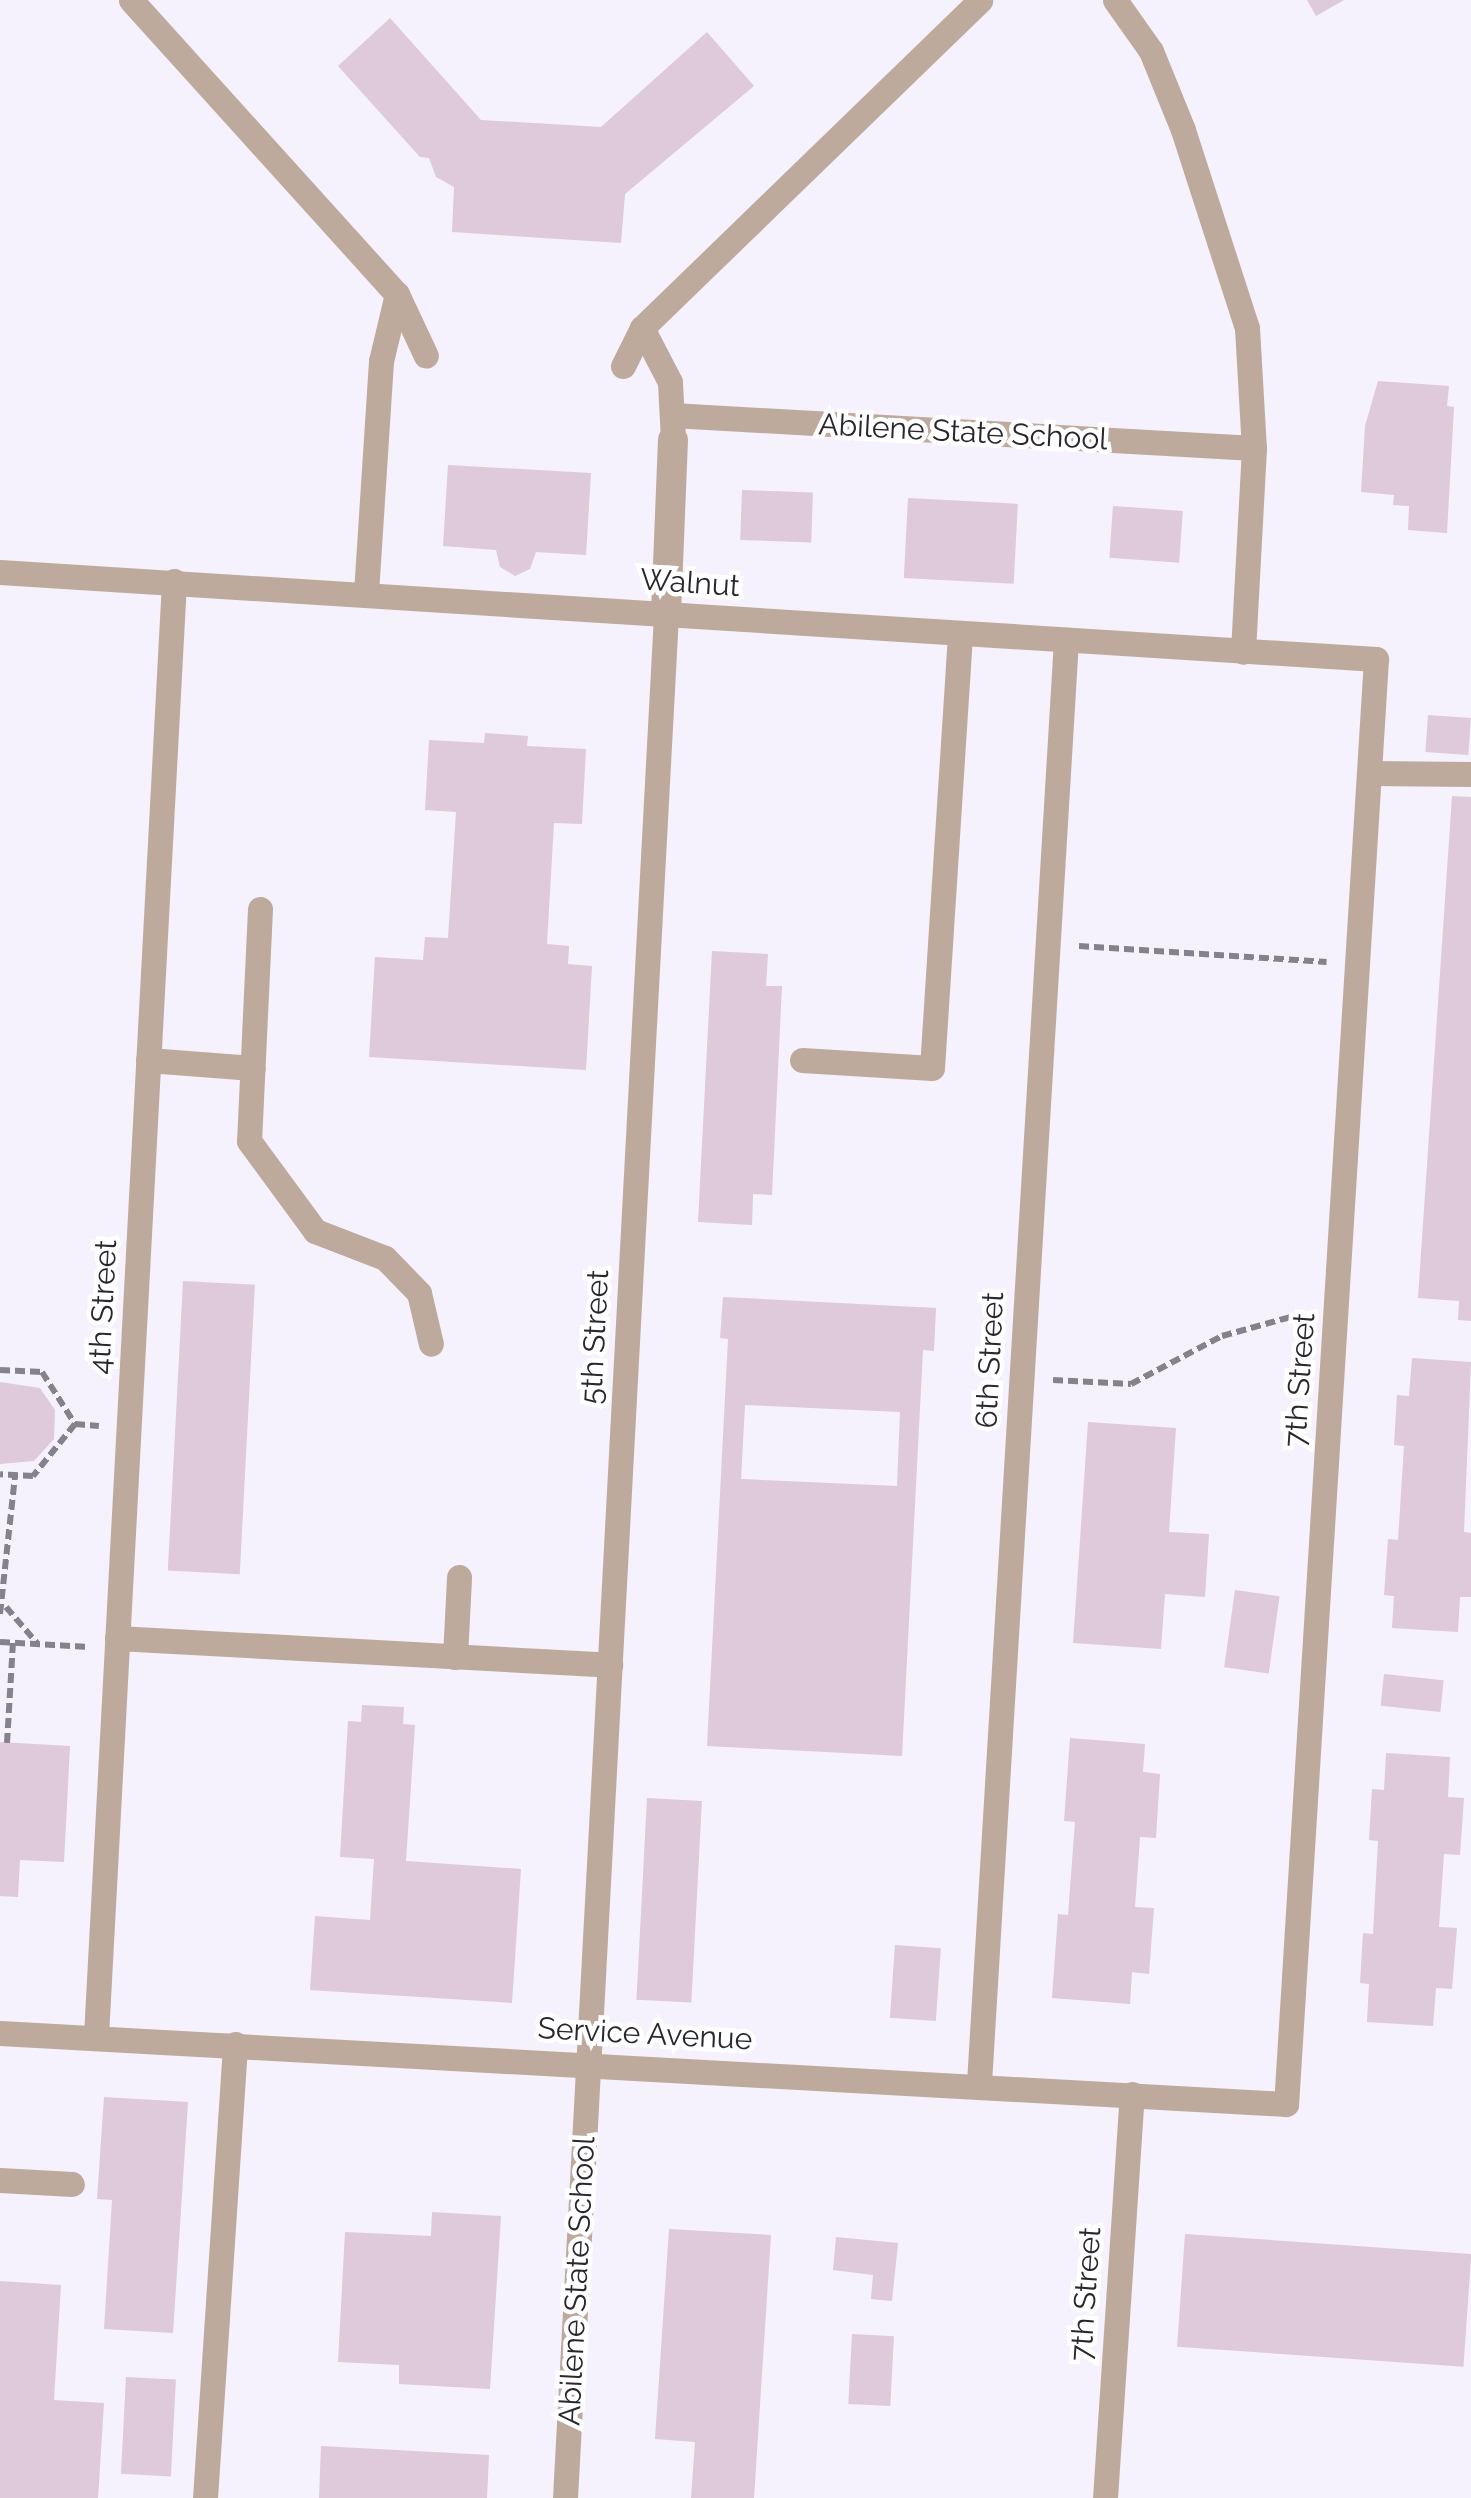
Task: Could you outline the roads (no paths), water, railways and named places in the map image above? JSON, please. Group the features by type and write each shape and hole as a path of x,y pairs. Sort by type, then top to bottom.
{"street":[{"path":"666,614 673,427"}],"lane":[{"path":"131,0 398,294 426,356"},
{"path":"623,366 642,328 980,0"},
{"path":"1114,0 1151,51 1219,228 1247,328 1254,448 1243,652"},
{"path":"366,593 381,361 398,294"},
{"path":"642,328 666,368 673,427"},
{"name":"Abilene State School","path":"673,427 1254,448"},
{"name":"Walnut","path":"0,572 1376,659"},
{"name":"4th Street","path":"96,2036 174,580"},
{"name":"5th Street","path":"589,2064 666,614"},
{"path":"802,1060 932,1068 960,634"},
{"name":"6th Street","path":"979,2084 1066,640"},
{"name":"7th Street","path":"1286,2104 1376,659"},
{"path":"1370,773 1471,774"},
{"path":"260,908 249,1141 315,1232 385,1258 419,1294 430,1344"},
{"path":"148,1060 253,1068"},
{"path":"455,1657 459,1577"},
{"path":"117,1643 610,1666"},
{"name":"Service Avenue","path":"0,2033 979,2084 1286,2104"},
{"path":"204,2498 235,2044"},
{"name":"Abilene State School","path":"565,2498 589,2064"},
{"name":"7th Street","path":"1105,2498 1132,2094"},
{"path":"0,2180 72,2184"}]}
